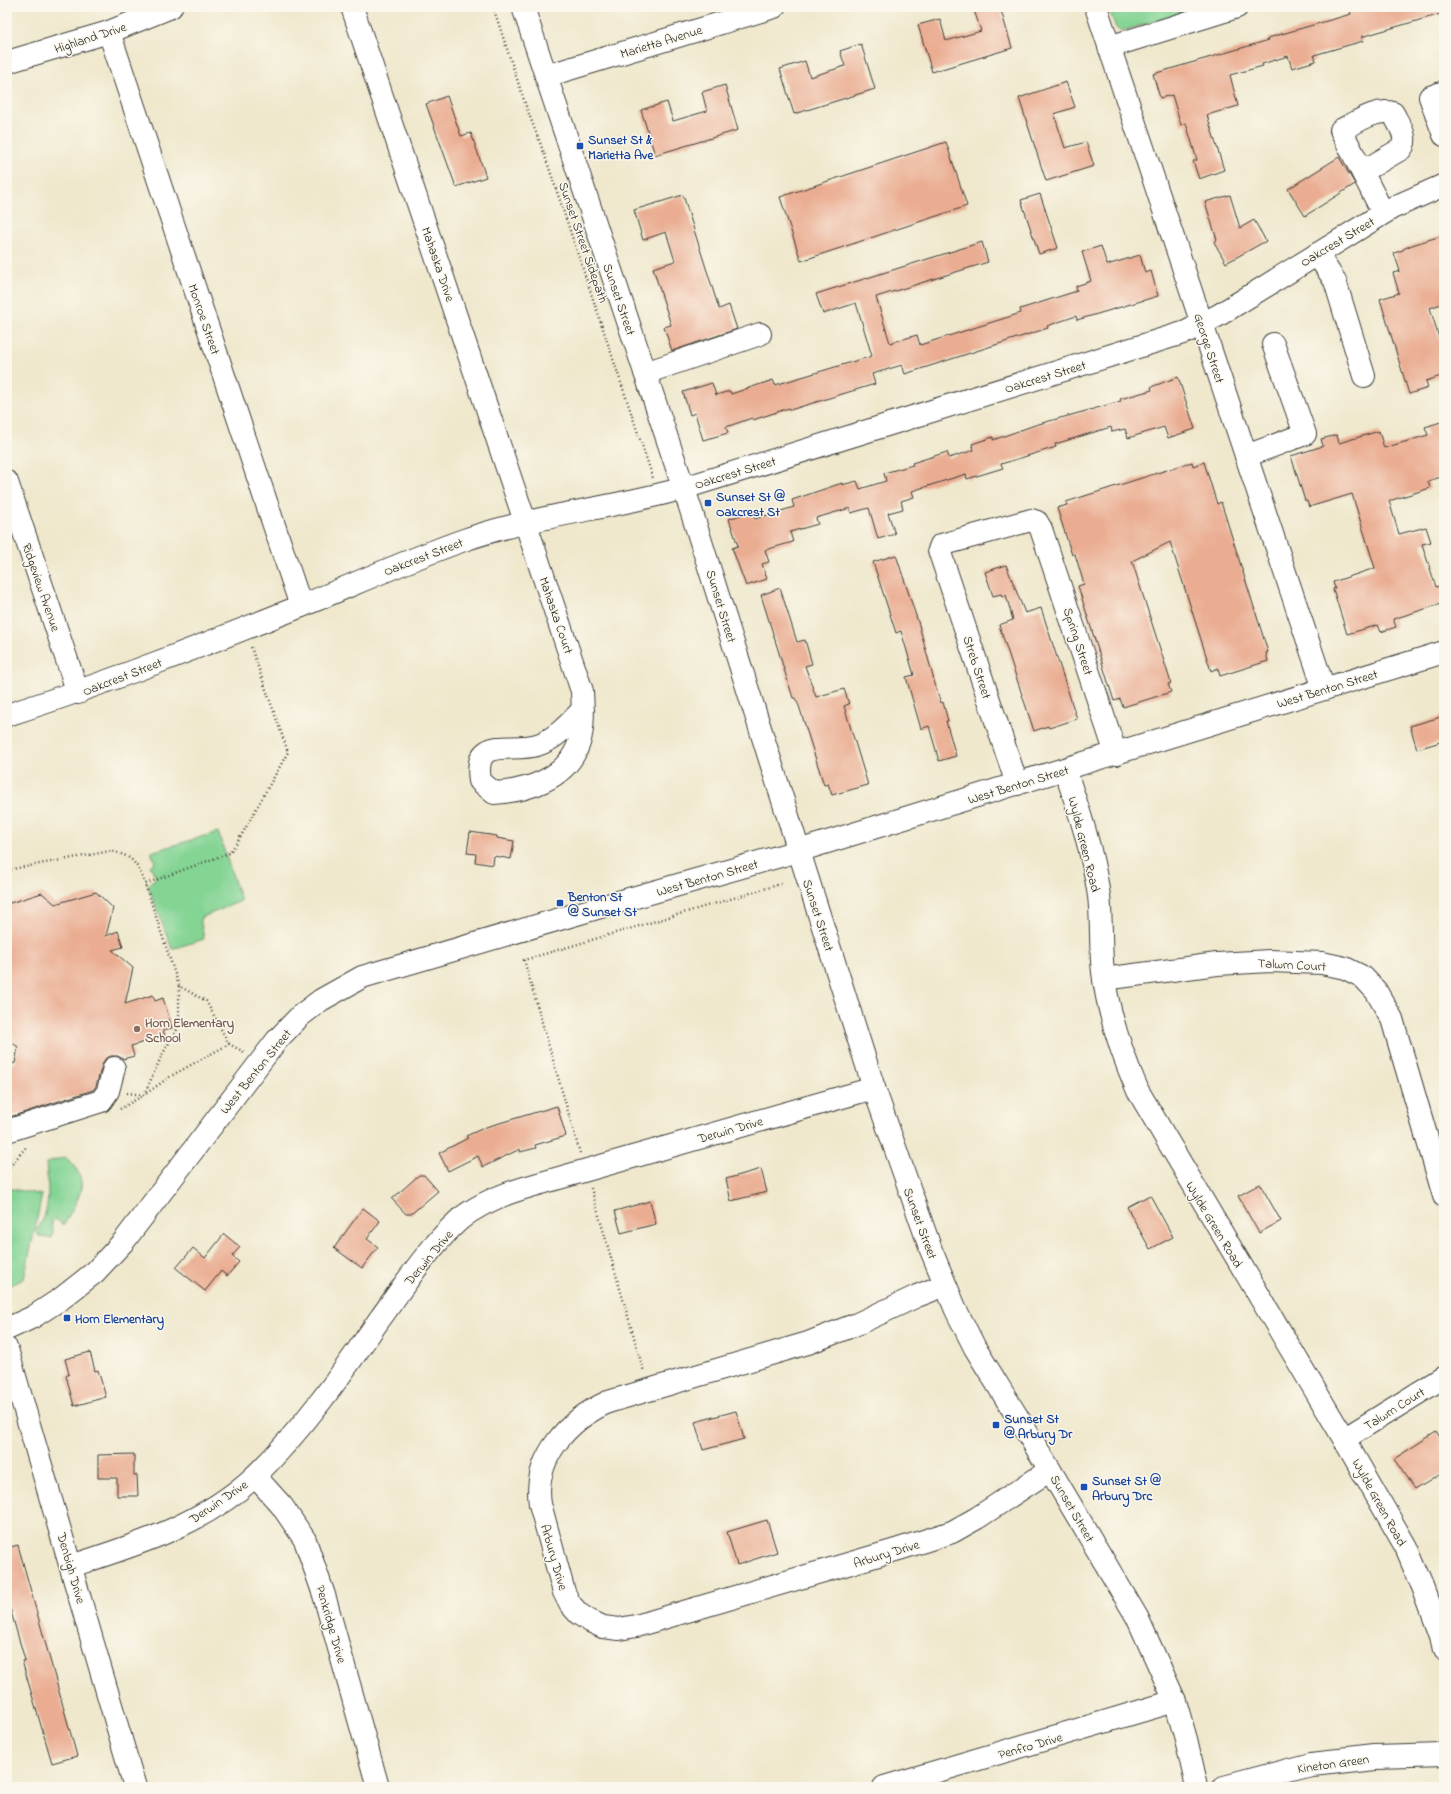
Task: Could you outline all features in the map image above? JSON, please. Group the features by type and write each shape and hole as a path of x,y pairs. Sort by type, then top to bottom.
{"street":[{"name":"Highland Drive","path":"7,62 109,32 171,7"},
{"name":"Mahaska Drive","path":"352,7 526,522"},
{"name":"Sunset Street","path":"523,7 684,488 874,1088 931,1250 956,1310 976,1348 1137,1617 1175,1701 1186,1739 1197,1787"},
{"name":"Marietta Avenue","path":"546,76 774,7"},
{"name":"George Street","path":"1096,7 1324,689"},
{"path":"1109,47 1237,7"},
{"name":"Monroe Street","path":"109,32 301,606"},
{"path":"1444,92 1430,97 1444,135"},
{"path":"1362,172 1384,213"},
{"name":"Oakcrest Street","path":"7,715 78,693 301,606 463,540 526,522 631,502 684,488 1186,332 1202,324 1392,208 1444,184"},
{"path":"1317,254 1335,281 1364,376"},
{"path":"645,373 760,334"},
{"path":"1246,456 1305,434 1273,344"},
{"name":"Ridgeview Avenue","path":"7,482 78,693"},
{"name":"Spring Street","path":"939,550 941,545 1031,520 1037,522 1041,529 1116,754"},
{"name":"Mahaska Court","path":"526,522 582,691 583,709 582,728 579,744 566,765 549,778 520,789 494,793 487,789 480,781 478,768 480,759 488,751 502,746 519,747 536,745 551,739 583,709"},
{"name":"Streb Street","path":"939,550 1017,784"},
{"name":"West Benton Street","path":"7,1329 33,1317 62,1298 95,1272 124,1241 277,1040 300,1016 321,1000 362,977 798,851 1444,652"},
{"name":"Wylde Green Road","path":"1065,770 1086,835 1095,873 1099,896 1104,979 1112,1021 1125,1062 1138,1091 1406,1546 1426,1594 1441,1636 1444,1650"},
{"name":"Talwrn Court","path":"1104,979 1217,964 1270,961 1322,963 1345,968 1363,977 1376,991 1392,1019 1444,1196"},
{"path":"7,1131 102,1102 108,1091 114,1068"},
{"name":"Derwin Drive","path":"71,1566 123,1549 179,1527 208,1512 255,1476 322,1402 419,1264 459,1220 479,1206 500,1196 524,1188 874,1088"},
{"name":"Arbury Drive","path":"945,1285 917,1296 857,1324 808,1343 608,1402 589,1411 574,1423 557,1442 547,1458 541,1473 538,1491 540,1504 564,1592 570,1604 579,1614 590,1621 603,1627 619,1629 675,1616 952,1532 977,1518 1050,1470"},
{"name":"Denbigh Drive","path":"7,1349 135,1787"},
{"name":"Talwrn Court","path":"1344,1439 1444,1377"},
{"name":"Penkridge Drive","path":"255,1476 282,1506 305,1540 324,1594 378,1787"},
{"name":"Penfro Drive","path":"884,1787 1175,1701"},
{"name":"Kineton Green","path":"1224,1787 1310,1764 1375,1757 1444,1755"}],"path":[{"name":"Sunset Street Sidepath","path":"493,7 527,109 544,153 655,484"},
{"path":"145,884 229,853 237,844 288,752 251,647"},
{"path":"7,870 111,851 125,854 135,863 145,884 179,986 206,1001 229,1044 244,1052"},
{"path":"582,1158 524,960 781,884"},
{"path":"108,1091 144,1095 171,1076 229,1044"},
{"path":"590,1186 646,1376"}],"green space":[{"path":"1108,7 1206,7 1122,31 1116,28"},
{"path":"218,832 241,901 200,918 204,939 172,949 148,886 156,877 150,866 155,862 151,852"},
{"path":"65,1157 74,1166 79,1174 81,1190 64,1225 55,1219 52,1221 52,1238 39,1236 36,1230 45,1215 48,1198 46,1163"},
{"path":"7,1188 42,1195 24,1279 7,1287"}],"building":[{"path":"973,7 1000,7 1012,48 932,72 918,25 940,19 946,41 981,31"},
{"path":"1377,7 1444,7 1444,13 1361,37 1363,41 1314,55 1316,61 1292,68 1288,56 1262,64 1263,66 1230,75 1238,106 1207,115 1224,170 1199,179 1193,161 1197,160 1186,123 1181,125 1172,95 1160,98 1153,74 1351,14 1350,11 1363,8 1364,11"},
{"path":"861,44 875,89 794,114 780,69 805,61 810,77 845,66 840,51"},
{"path":"1066,82 1075,107 1054,114 1065,148 1086,142 1094,166 1046,181 1019,98"},
{"path":"725,85 738,130 655,155 641,110 667,102 673,121 707,111 702,92"},
{"path":"447,96 461,136 471,133 486,177 456,187 426,104"},
{"path":"946,142 967,206 801,261 780,197"},
{"path":"1339,157 1355,184 1305,216 1288,189"},
{"path":"1040,194 1058,248 1039,254 1021,200"},
{"path":"683,195 719,309 729,305 737,329 672,351 664,327 671,325 653,268 675,261 666,232 643,240 634,210"},
{"path":"1230,195 1240,228 1254,220 1266,241 1226,263 1214,242 1217,240 1205,202"},
{"path":"1444,235 1444,303 1430,308 1444,354 1444,375 1426,381 1428,388 1409,394 1380,299 1399,293 1393,273 1400,271 1394,253 1412,245"},
{"path":"982,242 988,262 876,297 890,343 917,335 920,345 1021,313 1020,309 1077,291 1076,286 1091,281 1082,252 1101,246 1107,265 1140,255 1145,273 1151,271 1158,296 1077,320 1076,316 1047,326 1048,328 905,374 902,365 872,374 875,384 790,410 789,408 753,420 752,418 726,427 728,433 703,440 695,413 690,415 683,392 712,383 716,395 730,391 731,394 773,380 775,385 872,356 856,303 823,314 816,294"},
{"path":"1178,377 1195,429 1168,438 1164,427 1128,438 1125,429 1112,432 1111,427 1055,444 1056,447 1001,464 1003,468 967,479 966,474 912,491 914,497 901,501 903,509 888,513 895,534 878,539 869,508 851,513 850,508 816,518 818,524 790,532 793,542 765,550 769,562 762,564 767,579 746,586 732,548 738,546 729,519 752,511 755,519 794,507 792,500 842,483 842,485 857,481 860,489 886,481 884,473 913,465 912,463 947,452 949,458 974,450 972,444 993,437 993,440 1035,425 1121,401 1120,399 1152,390 1151,387"},
{"path":"1444,421 1444,476 1428,481 1430,488 1389,501 1399,534 1426,527 1431,542 1422,544 1436,587 1444,584 1444,600 1440,602 1441,604 1393,619 1396,627 1381,632 1378,625 1347,634 1333,589 1335,588 1333,582 1375,568 1352,494 1309,507 1307,501 1305,501 1291,456 1323,446 1321,439 1337,435 1339,443 1379,431 1384,448 1428,435 1425,427"},
{"path":"1192,462 1193,466 1204,462 1217,504 1221,502 1268,652 1266,653 1268,661 1220,676 1218,668 1211,671 1170,542 1132,561 1171,683 1168,684 1171,692 1123,707 1120,699 1114,701 1078,586 1084,584 1075,554 1072,555 1057,508 1067,505 1066,502"},
{"path":"896,555 919,625 941,703 943,702 948,721 946,721 956,756 939,761 929,726 921,729 906,677 914,675 901,631 896,633 873,562"},
{"path":"1006,565 1025,613 1041,608 1077,719 1034,731 999,625 1013,620 1006,595 1002,597 1001,594 993,596 985,572"},
{"path":"780,588 797,642 805,640 812,664 805,666 816,697 844,689 849,704 844,706 868,785 832,795 828,784 824,785 799,706 795,698 793,698 761,595"},
{"path":"1444,716 1444,741 1417,749 1410,726"},
{"path":"470,832 497,836 497,838 514,841 511,859 494,856 493,865 475,862 476,854 467,853"},
{"name":"Horn Elementary School","path":"96,892 113,908 106,936 118,931 123,947 112,950 133,968 125,1004 153,995 155,1001 163,998 172,1028 163,1030 165,1036 131,1046 134,1056 123,1059 118,1056 111,1056 105,1059 96,1086 93,1090 7,1118 7,1066 15,1063 18,1047 7,1039 7,904 42,893 55,904"},
{"path":"557,1106 566,1136 535,1145 536,1148 520,1152 520,1149 483,1167 478,1156 448,1171 439,1153 468,1138 466,1136 486,1127"},
{"path":"761,1169 767,1192 731,1201 726,1179"},
{"path":"419,1175 424,1175 438,1191 411,1214 406,1214 392,1199"},
{"path":"1260,1184 1281,1221 1259,1233 1238,1196"},
{"path":"1150,1195 1173,1237 1150,1249 1127,1207"},
{"path":"650,1201 656,1224 621,1233 615,1211"},
{"path":"363,1208 380,1221 367,1239 378,1247 362,1268 334,1248"},
{"path":"224,1234 240,1247 232,1256 239,1262 227,1276 221,1271 205,1291 176,1268 193,1248 205,1258"},
{"path":"90,1352 95,1371 98,1370 106,1397 74,1406 66,1376 69,1374 65,1359"},
{"path":"736,1411 744,1439 703,1450 695,1422"},
{"path":"1436,1432 1444,1444 1444,1472 1415,1490 1394,1459"},
{"path":"134,1454 134,1475 137,1475 138,1496 117,1496 117,1478 98,1478 98,1455"},
{"path":"767,1520 777,1552 737,1565 727,1532"},
{"path":"18,1545 77,1756 52,1763 22,1661 25,1660 7,1598 7,1548"}],"place":[{"name":"Sunset St & Marietta Ave","path":"580,146"},
{"name":"Sunset St @ Oakcrest St","path":"708,503"},
{"name":"Benton St @ Sunset St","path":"560,903"},
{"name":"Horn Elementary School","path":"137,1029"},
{"name":"Horn Elementary","path":"67,1318"},
{"name":"Sunset St @ Arbury Dr","path":"996,1425"},
{"name":"Sunset St @ Arbury Drc","path":"1084,1487"}]}
